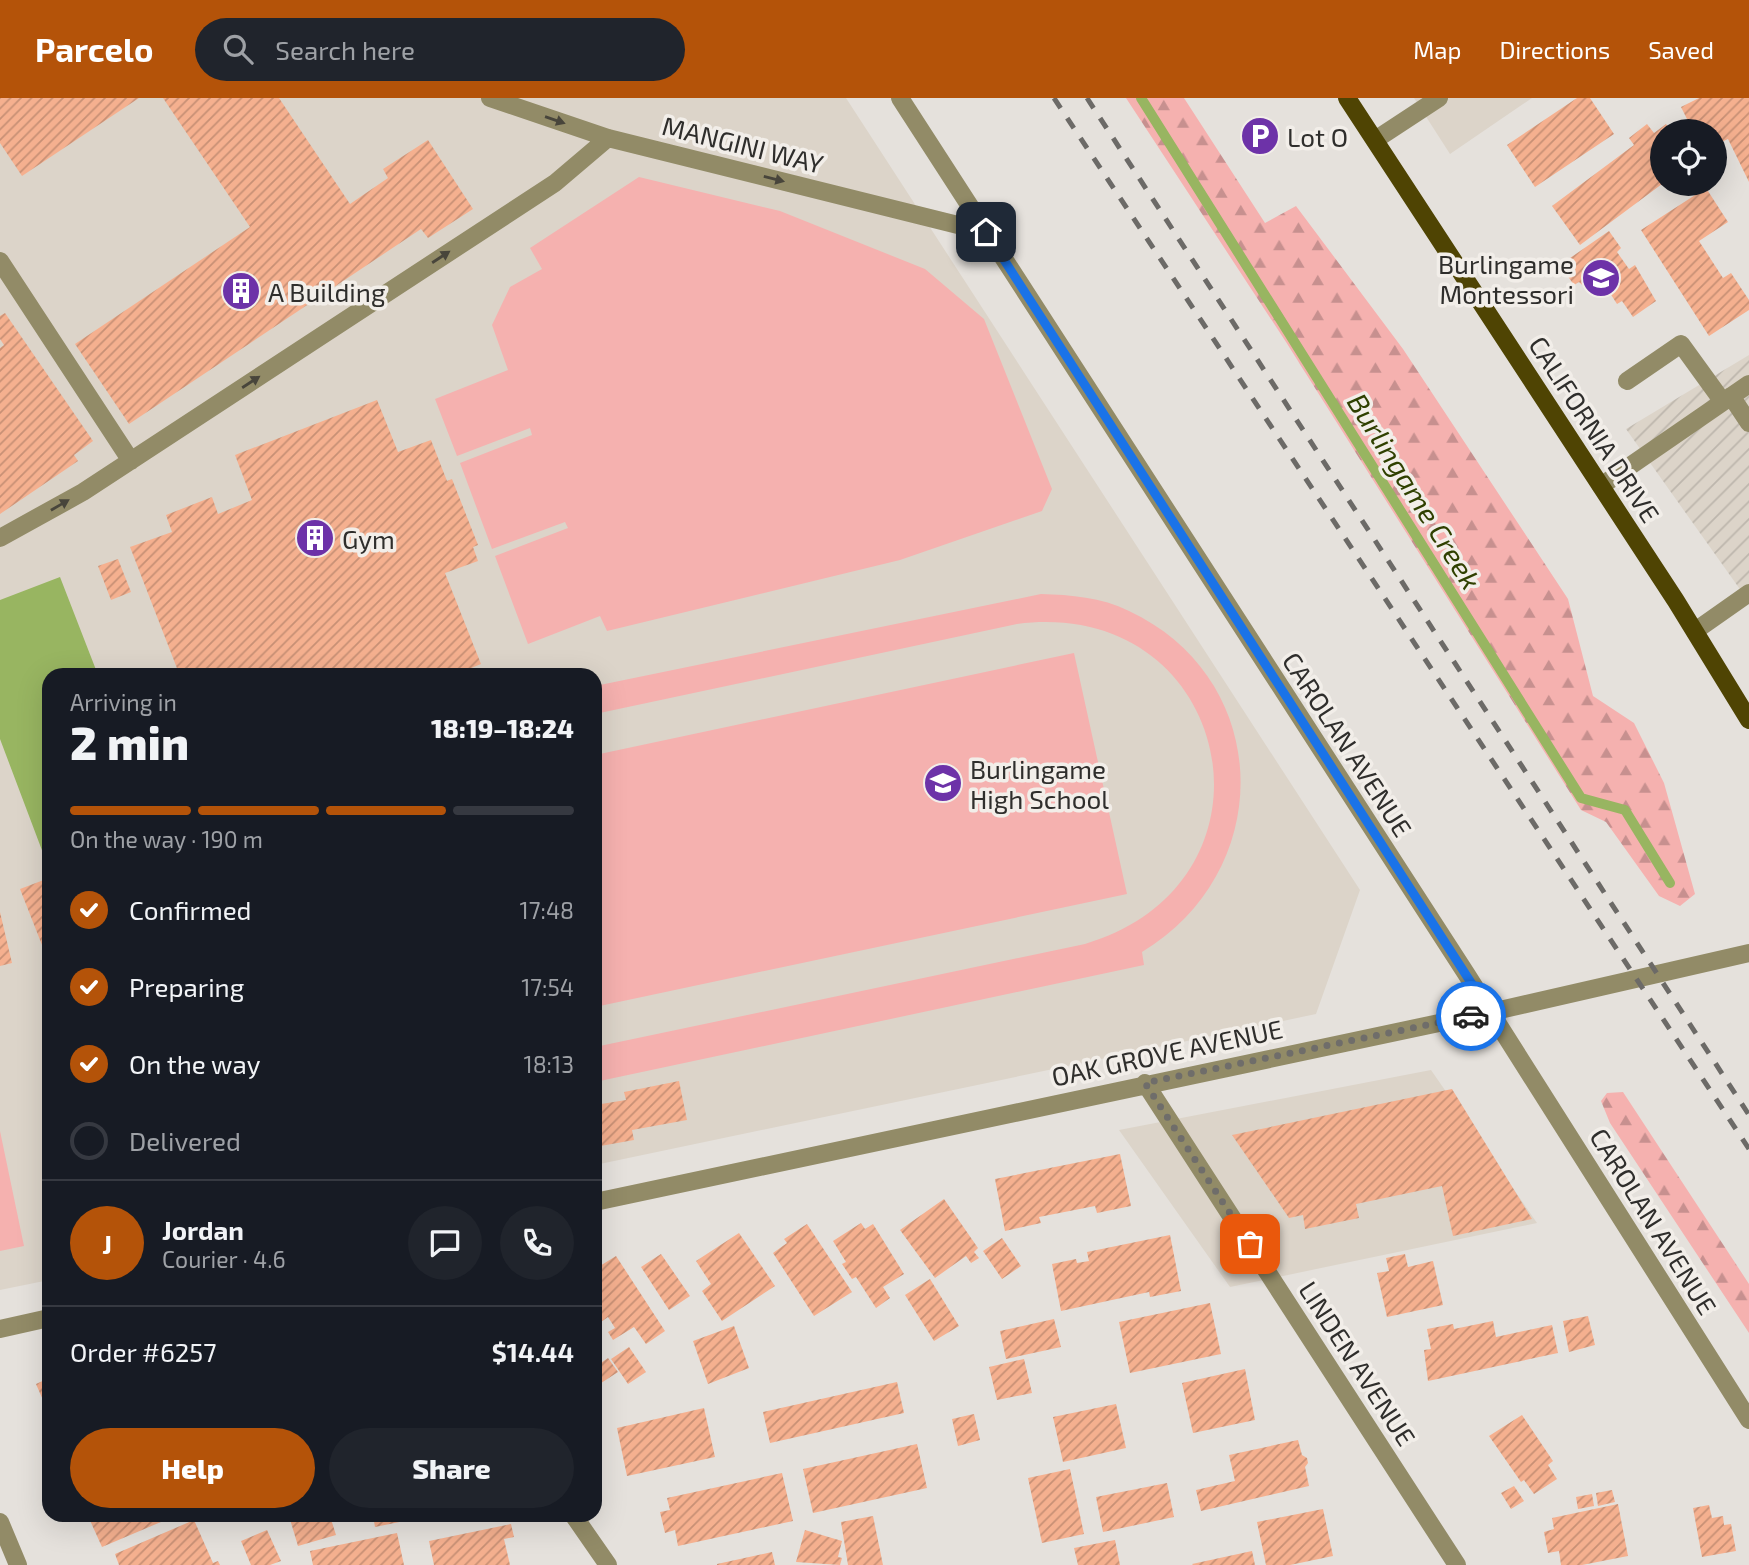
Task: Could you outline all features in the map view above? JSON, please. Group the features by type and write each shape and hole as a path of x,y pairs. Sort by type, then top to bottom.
{"main road":[{"name":"CALIFORNIA DRIVE","path":"1347,98 1695,631 1749,720"}],"street":[{"name":"MANGINI WAY","path":"490,98 608,138 986,232"},
{"name":"CAROLAN AVENUE","path":"900,98 1490,1012 1749,1420"},
{"path":"1375,140 1439,98"},
{"path":"0,538 83,492 555,183 608,138"},
{"path":"0,261 131,461"},
{"path":"1627,381 1681,344 1749,423"},
{"path":"1601,486 1749,384"},
{"path":"1695,631 1749,593"},
{"name":"OAK GROVE AVENUE","path":"602,1200 1145,1083 1490,1012 1749,953"},
{"name":"LINDEN AVENUE","path":"1145,1083 1457,1565"},
{"path":"0,1329 42,1320"},
{"path":"0,1522 18,1565"},
{"path":"578,1522 608,1565"}],"shaded area":[{"name":"Burlingame High School","path":"0,98 846,98 1360,890 1316,1014 602,1164 602,668 42,668 42,1281 0,1290"},
{"path":"1414,98 1532,98 1450,154"},
{"path":"1749,355 1749,602 1626,429"},
{"path":"60,577 95,668 42,668 42,850 0,739 0,600"},
{"path":"1431,1070 1537,1223 1230,1287 1119,1130"}],"green space":[{"path":"1126,98 1184,98 1265,223 1296,206 1403,349 1568,599 1593,696 1634,723 1664,783 1695,894 1680,906 1659,896 1606,822 1581,810 1286,342"},
{"path":"639,177 780,211 925,269 984,319 1052,489 1042,511 900,560 607,631 600,616 528,644 495,556 568,528 565,522 492,549 460,463 532,435 530,428 457,456 435,399 508,370 492,325 510,287 542,269 530,248"},
{"path":"1041,594 1086,598 1129,611 1177,642 1211,682 1232,727 1240,777 1235,826 1217,874 1186,917 1142,952 1144,965 602,1081 602,1046 1085,944 1151,911 1193,864 1212,808 1210,750 1189,697 1148,653 1091,627 1017,624 602,713 602,685"},
{"path":"1074,653 1127,894 602,1006 602,754"},
{"path":"1623,1092 1749,1284 1749,1333 1610,1123 1601,1101 1607,1093"},
{"path":"0,1131 24,1246 0,1251"}],"building":[{"path":"0,98 139,98 22,176 0,143"},
{"name":"A Building","path":"163,98 279,98 350,204 388,178 383,169 428,140 473,209 428,238 421,229 129,424 75,344 250,227"},
{"path":"1577,98 1590,98 1614,134 1535,187 1507,145"},
{"path":"1699,98 1749,98 1749,182 1727,139 1727,119 1687,119 1681,107"},
{"path":"1647,124 1650,128 1650,193 1580,245 1552,206 1634,145 1629,138"},
{"path":"1694,196 1711,196 1728,222 1699,241 1723,278 1731,273 1749,300 1749,310 1709,336 1641,230"},
{"path":"1609,231 1621,248 1617,252 1629,269 1635,265 1656,301 1633,317 1622,301 1617,304 1606,287 1594,296 1579,282 1574,285 1560,265"},
{"path":"5,313 93,441 74,455 78,461 0,514 0,348 4,345 0,339 0,316"},
{"name":"Gym","path":"377,400 398,452 431,440 447,481 452,479 478,545 473,547 478,561 445,573 481,664 471,668 177,668 130,547 172,532 166,515 212,497 218,514 252,500 235,455"},
{"path":"118,559 131,592 111,600 98,566"},
{"path":"42,881 42,945 20,889"},
{"path":"0,912 12,963 0,966"},
{"path":"679,1081 687,1120 632,1130 634,1140 602,1146 602,1104 626,1100 624,1092"},
{"path":"1452,1089 1532,1219 1453,1236 1442,1186 1356,1204 1359,1218 1305,1229 1303,1215 1289,1218 1232,1135"},
{"path":"1120,1154 1131,1206 1097,1213 1095,1206 1039,1217 1041,1223 1005,1231 995,1179"},
{"path":"944,1199 978,1248 974,1252 979,1258 971,1263 966,1256 935,1278 900,1230"},
{"path":"861,1223 865,1229 873,1224 904,1274 883,1287 890,1298 876,1308 856,1277 852,1279 842,1264 846,1262 833,1241"},
{"path":"807,1224 852,1292 814,1316 773,1253 787,1243 784,1239"},
{"path":"739,1233 775,1286 722,1321 702,1291 711,1284 696,1261"},
{"path":"1170,1235 1181,1291 1150,1297 1149,1292 1061,1311 1052,1264 1076,1259 1077,1263 1089,1261 1087,1252"},
{"path":"1002,1238 1021,1266 1002,1279 983,1251"},
{"path":"661,1254 690,1296 669,1310 641,1267"},
{"path":"1405,1254 1408,1267 1433,1261 1443,1305 1387,1317 1377,1273 1389,1271 1386,1258"},
{"path":"616,1256 665,1331 646,1344 634,1327 613,1340 608,1332 615,1328 608,1317 602,1321 602,1265"},
{"path":"930,1279 959,1326 934,1341 905,1295"},
{"path":"1210,1303 1221,1354 1130,1373 1119,1322"},
{"path":"1588,1316 1595,1345 1569,1352 1563,1321"},
{"path":"1054,1319 1061,1347 1006,1359 1000,1331"},
{"path":"1493,1321 1496,1337 1552,1325 1558,1353 1428,1381 1424,1350 1431,1349 1427,1329 1453,1324 1454,1329"},
{"path":"734,1326 749,1368 708,1384 693,1341"},
{"path":"629,1347 646,1372 628,1384 611,1359"},
{"path":"608,1358 618,1372 602,1382 602,1362"},
{"path":"1024,1359 1032,1393 997,1400 989,1367"},
{"path":"1245,1369 1255,1420 1193,1433 1182,1383"},
{"path":"42,1381 42,1398 36,1384"},
{"path":"897,1382 904,1413 770,1443 763,1412"},
{"path":"1116,1404 1126,1448 1063,1462 1053,1417"},
{"path":"704,1408 715,1457 627,1476 617,1428"},
{"path":"974,1414 980,1440 958,1446 952,1419"},
{"path":"1522,1415 1553,1461 1548,1465 1557,1479 1534,1494 1524,1480 1521,1482 1489,1436"},
{"path":"1298,1440 1302,1455 1307,1458 1305,1467 1309,1486 1201,1511 1196,1490 1235,1481 1229,1455"},
{"path":"917,1444 927,1488 813,1513 803,1469"},
{"path":"1070,1469 1084,1534 1042,1543 1028,1478"},
{"path":"782,1473 793,1521 678,1546 675,1530 665,1533 660,1512 670,1510 667,1498"},
{"path":"1167,1483 1174,1517 1103,1532 1096,1497"},
{"path":"1514,1486 1524,1501 1511,1509 1501,1493"},
{"path":"1612,1490 1615,1502 1598,1506 1596,1493"},
{"path":"1592,1494 1594,1506 1578,1509 1576,1497"},
{"path":"1618,1504 1628,1556 1582,1565 1561,1565 1559,1551 1548,1553 1544,1532 1554,1529 1552,1518"},
{"path":"1709,1505 1712,1518 1723,1516 1724,1525 1731,1524 1736,1551 1702,1557 1693,1508"},
{"path":"1323,1509 1333,1556 1290,1565 1266,1565 1257,1522"},
{"path":"873,1516 883,1565 848,1565 841,1522"},
{"path":"91,1522 161,1522 102,1547"},
{"path":"195,1522 213,1563 218,1561 220,1565 119,1565 115,1554"},
{"path":"291,1522 332,1522 336,1535 298,1546"},
{"path":"374,1522 400,1522 375,1527"},
{"path":"511,1524 514,1537 504,1539 510,1565 434,1565 429,1541"},
{"path":"267,1530 281,1561 270,1565 251,1565 241,1541"},
{"path":"805,1530 842,1541 838,1557 842,1558 840,1565 796,1562"},
{"path":"397,1533 404,1565 313,1565 310,1551"},
{"path":"1115,1540 1120,1565 1078,1565 1074,1548"},
{"path":"1252,1551 1255,1565 1192,1564"},
{"path":"772,1552 775,1565 717,1565 717,1564"}],"waterway":[{"name":"Burlingame Creek","path":"1141,98 1581,798 1625,810 1670,883"}],"railway":[{"path":"1054,98 1749,1149"},
{"path":"1087,98 1749,1115"}],"way so far":[{"path":"1250,1244 1145,1083 1471,1016"}],"place":[{"name":"Lot O","path":"1260,136"},
{"name":"Burlingame Montessori","path":"1601,278"},
{"name":"A Building","path":"241,291"},
{"name":"Gym","path":"315,538"},
{"name":"Burlingame High School","path":"943,783"}],"route":[{"path":"986,232 1490,1012 1471,1016"}]}
